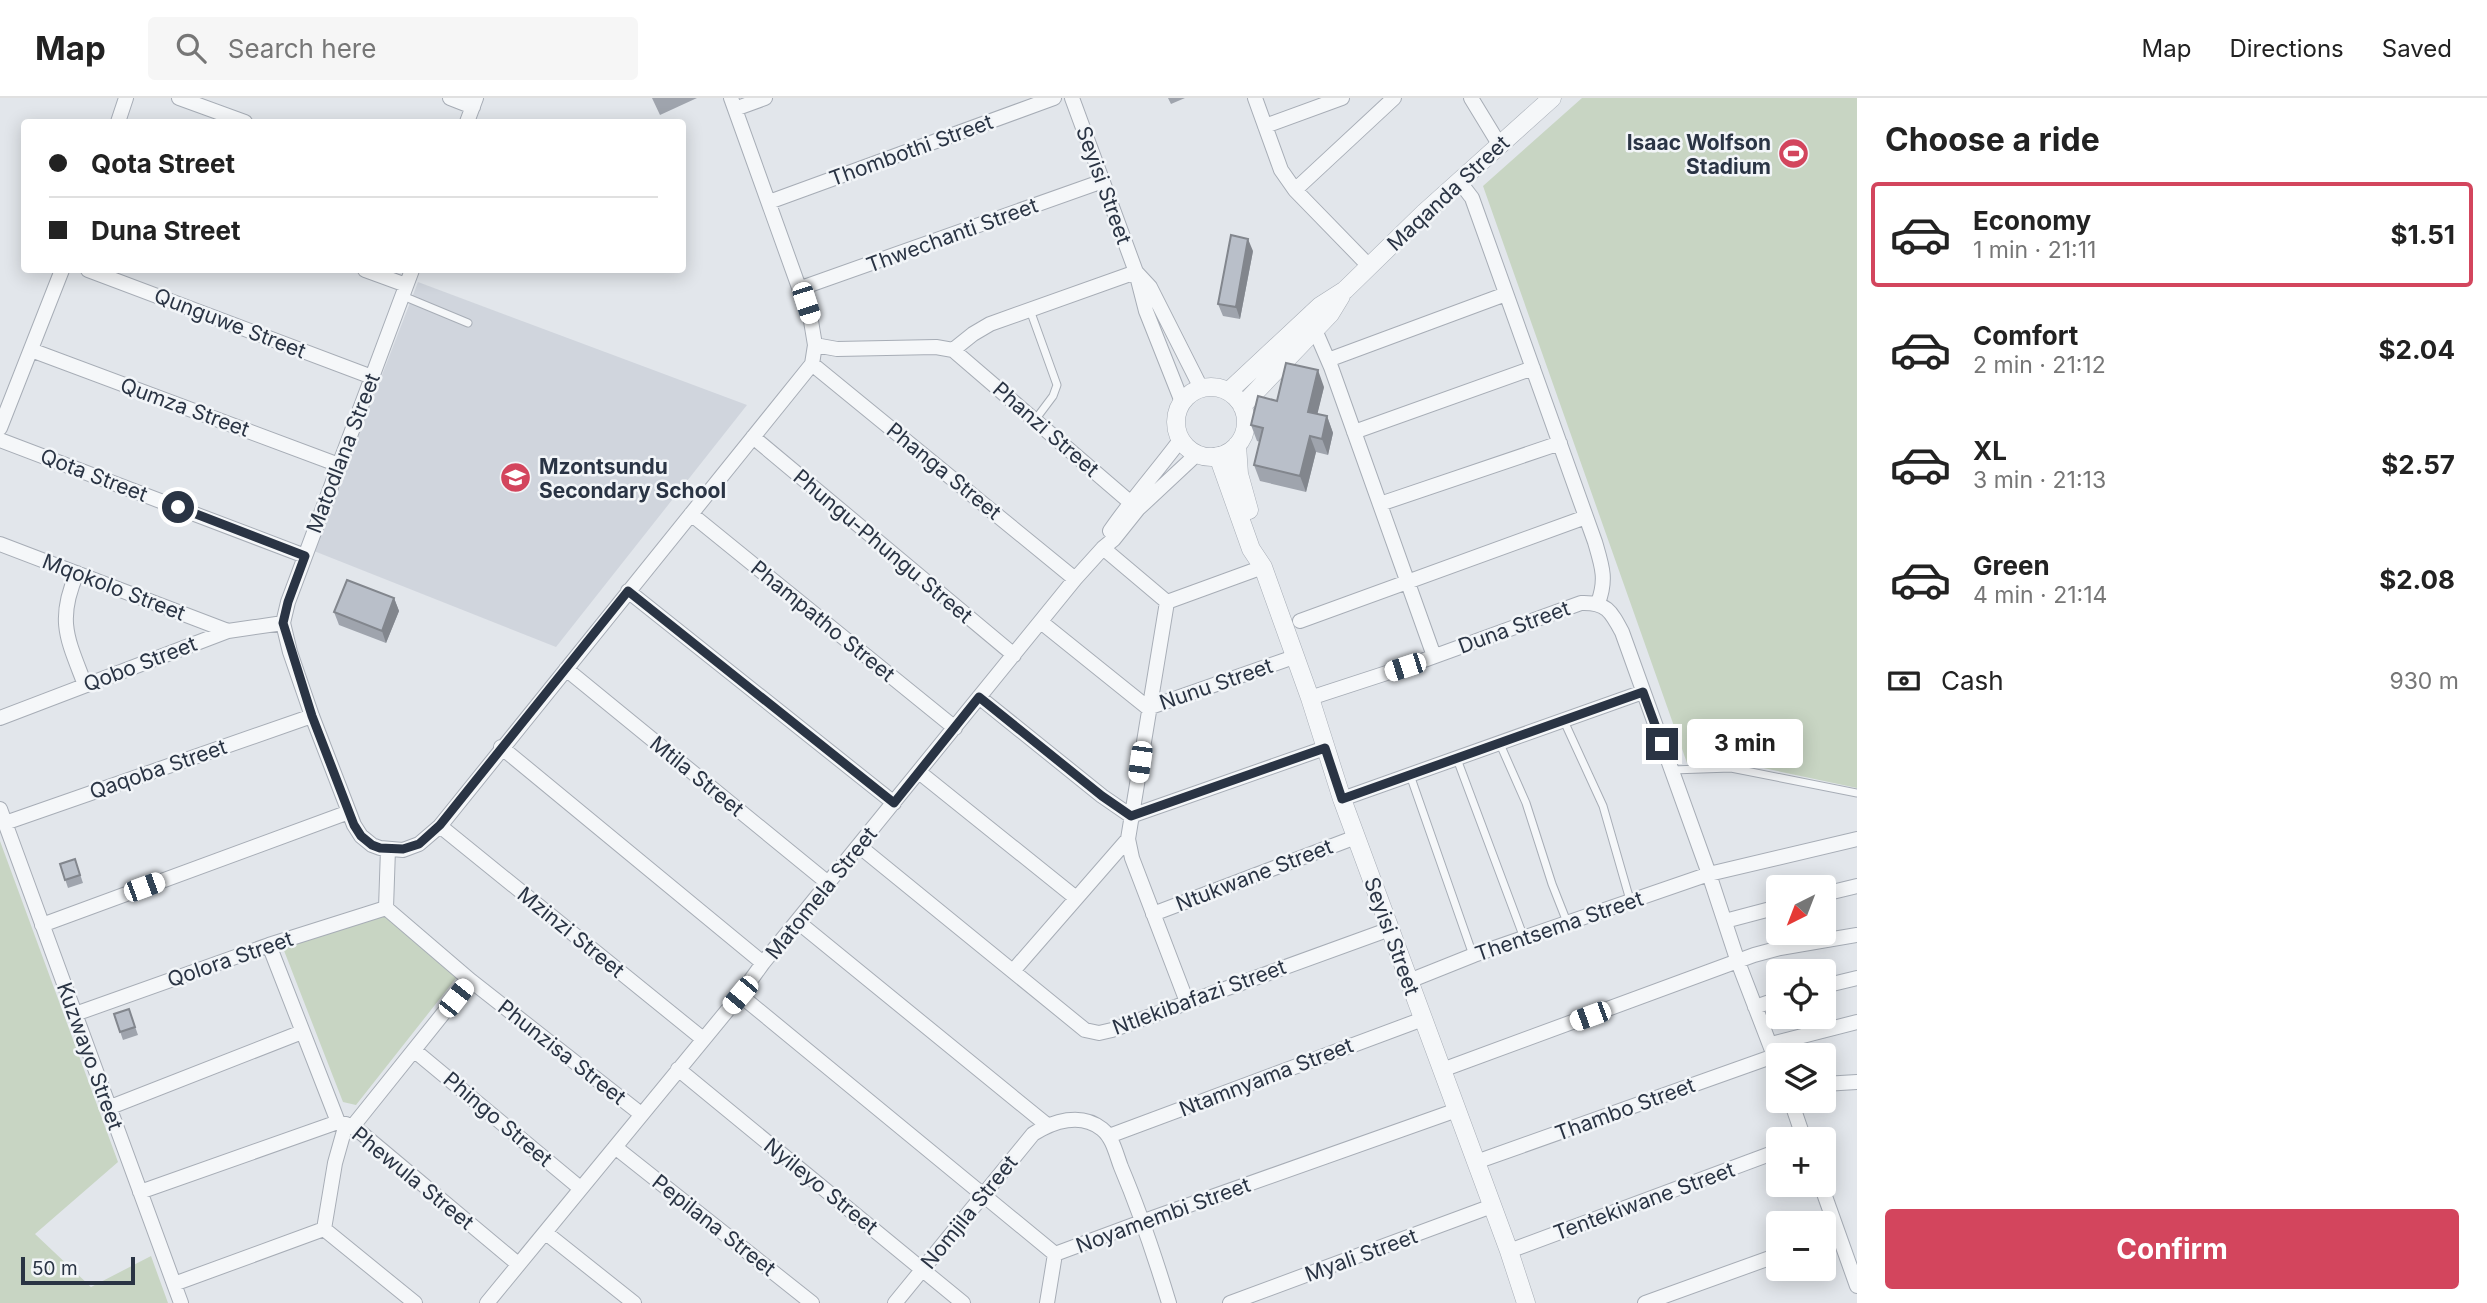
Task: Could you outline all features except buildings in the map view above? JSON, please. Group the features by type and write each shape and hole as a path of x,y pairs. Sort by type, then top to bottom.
{"street":[{"path":"119,119 126,98"},
{"path":"179,98 237,119"},
{"path":"450,98 475,102 468,119"},
{"path":"283,623 312,716 354,825 366,841 380,848 411,848 440,825 812,364 815,345 811,321 733,103 765,98"},
{"name":"Thombothi Street","path":"769,202 1054,98"},
{"name":"Seyisi Street","path":"1072,98 1136,272 1146,311 1182,402"},
{"path":"1255,98 1281,170 1295,190 1369,266"},
{"path":"1265,126 1342,98"},
{"path":"1295,190 1394,98"},
{"path":"1471,98 1499,144"},
{"name":"Maqanda Street","path":"1228,391 1320,306 1345,290 1459,181 1552,98"},
{"name":"Thwechanti Street","path":"801,288 1103,181"},
{"path":"1459,181 1472,198 1586,517 1604,573 1604,587 1598,603"},
{"path":"815,345 837,349 936,347 953,350 980,329 1136,272"},
{"name":"Seyisi Street","path":"1136,272 1150,287 1201,388"},
{"path":"0,428 61,273"},
{"name":"Qunguwe Street","path":"96,273 372,377"},
{"path":"371,273 404,291"},
{"name":"Matodlana Street","path":"283,623 288,602 411,273"},
{"name":"Maqanda Street","path":"1242,406 1330,314 1345,290"},
{"path":"1328,360 1506,294"},
{"path":"1315,330 1434,656"},
{"name":"Qumza Street","path":"31,350 339,465"},
{"name":"Phanzi Street","path":"953,350 1134,505"},
{"name":"Phanga Street","path":"812,364 1075,579"},
{"path":"1354,432 1533,368"},
{"path":"1212,387 1228,391 1242,406 1246,426 1237,445 1218,456 1197,454 1187,448 1181,439 1176,416 1182,402 1193,391 1201,388 1212,387"},
{"name":"Phungu-Phungu Street","path":"753,437 1013,655"},
{"name":"Matomela Street","path":"487,1303 1103,548 1107,536 1134,505 1181,439"},
{"name":"Qota Street","path":"0,440 305,556"},
{"path":"1380,504 1560,443"},
{"name":"Seyisi Street","path":"1237,445 1239,474 1262,548 1263,567"},
{"name":"Matomela Street","path":"1134,505 1197,454"},
{"name":"Seyisi Street","path":"1218,456 1251,549 1263,567 1310,698 1342,799 1526,1303"},
{"name":"Phampatho Street","path":"691,514 955,728"},
{"path":"1300,621 1586,517"},
{"name":"Mqokolo Street","path":"0,544 228,631"},
{"path":"1103,548 1162,597"},
{"path":"1162,597 1263,567"},
{"path":"77,573 65,606 65,629 85,685"},
{"path":"628,591 894,803"},
{"path":"1162,597 1128,839 1132,858 1187,1002"},
{"name":"Duna Street","path":"1310,698 1581,603 1598,603 1610,611 1622,632 1769,1043"},
{"name":"Nunu Street","path":"1041,622 1148,708 1294,657"},
{"name":"Qobo Street","path":"0,718 228,631 283,623"},
{"name":"Mtila Street","path":"566,669 828,883"},
{"path":"1342,799 1643,692"},
{"path":"979,697 1102,796 1131,816"},
{"name":"Qaqoba Street","path":"5,823 312,716"},
{"path":"501,747 763,963"},
{"path":"1131,816 1325,748"},
{"path":"919,772 1076,898"},
{"name":"Kuzwayo Street","path":"0,808 181,1303"},
{"path":"42,925 349,812"},
{"name":"Mzinzi Street","path":"440,825 703,1039"},
{"name":"Ntukwane Street","path":"1153,914 1356,837"},
{"name":"Thentsema Street","path":"1409,981 1474,955 1709,874 1857,838"},
{"path":"1013,971 1128,839"},
{"name":"Ntlekibafazi Street","path":"859,846 1085,1030 1112,1030 1390,929"},
{"path":"386,908 388,849"},
{"path":"1836,891 1857,886"},
{"name":"Qolora Street","path":"75,1014 269,945 386,908"},
{"name":"Phunzisa Street","path":"386,908 470,980 640,1114"},
{"path":"1726,921 1766,910"},
{"path":"798,922 1047,1125 1081,1120 1091,1122 1109,1136 1144,1221 1169,1303"},
{"path":"1442,1070 1780,948 1857,934"},
{"path":"269,945 302,1032 346,1124"},
{"path":"1836,983 1857,978"},
{"path":"324,1229 335,1163 346,1124 415,1051 470,980"},
{"name":"Noyamembi Street","path":"740,995 1055,1254 1457,1110"},
{"path":"1755,1007 1766,1003"},
{"name":"Ntamnyama Street","path":"1109,1136 1423,1019"},
{"name":"Thambo Street","path":"1804,1043 1857,1022"},
{"path":"108,1108 302,1032"},
{"name":"Phingo Street","path":"415,1051 580,1188"},
{"name":"Thambo Street","path":"1476,1162 1766,1058"},
{"name":"Nyileyo Street","path":"678,1069 964,1303"},
{"path":"1836,1083 1857,1082"},
{"name":"Phewula Street","path":"140,1192 346,1124 518,1264"},
{"name":"Nomjila Street","path":"895,1303 1033,1134 1047,1125"},
{"name":"Pepilana Street","path":"615,1147 812,1303"},
{"name":"Tentekiwane Street","path":"1509,1251 1766,1155"},
{"path":"1825,1197 1857,1286"},
{"name":"Myali Street","path":"1230,1303 1492,1206"},
{"path":"174,1284 324,1229"},
{"path":"324,1229 415,1303"},
{"path":"546,1233 634,1303"},
{"path":"1046,1303 1055,1254"},
{"path":"1645,1303 1766,1259"}],"lane":[{"path":"404,291 468,323"},
{"path":"1030,310 1056,385 1053,396 1035,420"},
{"path":"1564,721 1603,806 1630,900"},
{"path":"1500,743 1526,803 1552,884 1568,923"},
{"path":"1457,759 1524,938"},
{"path":"1672,770 1731,768 1857,793"},
{"path":"1410,775 1474,955"}],"shaded area":[{"name":"Mzontsundu Secondary School","path":"418,282 747,405 556,647 314,551"}],"green space":[{"path":"1582,98 1857,98 1857,788 1702,755 1687,763 1483,186"},
{"path":"0,841 118,1162 35,1234 91,1287 151,1256 168,1303 0,1303"},
{"path":"385,915 457,977 356,1105 343,1102 283,948"}],"place":[{"name":"Isaac Wolfson Stadium","path":"1794,154"},
{"name":"Mzontsundu Secondary School","path":"516,478"}],"route":[{"path":"178,507 305,556 283,623 290,652 354,825 366,841 380,848 411,848 440,825 628,591 894,803 979,697 1102,796 1131,816 1325,748 1342,799 1643,692 1662,744"}]}
